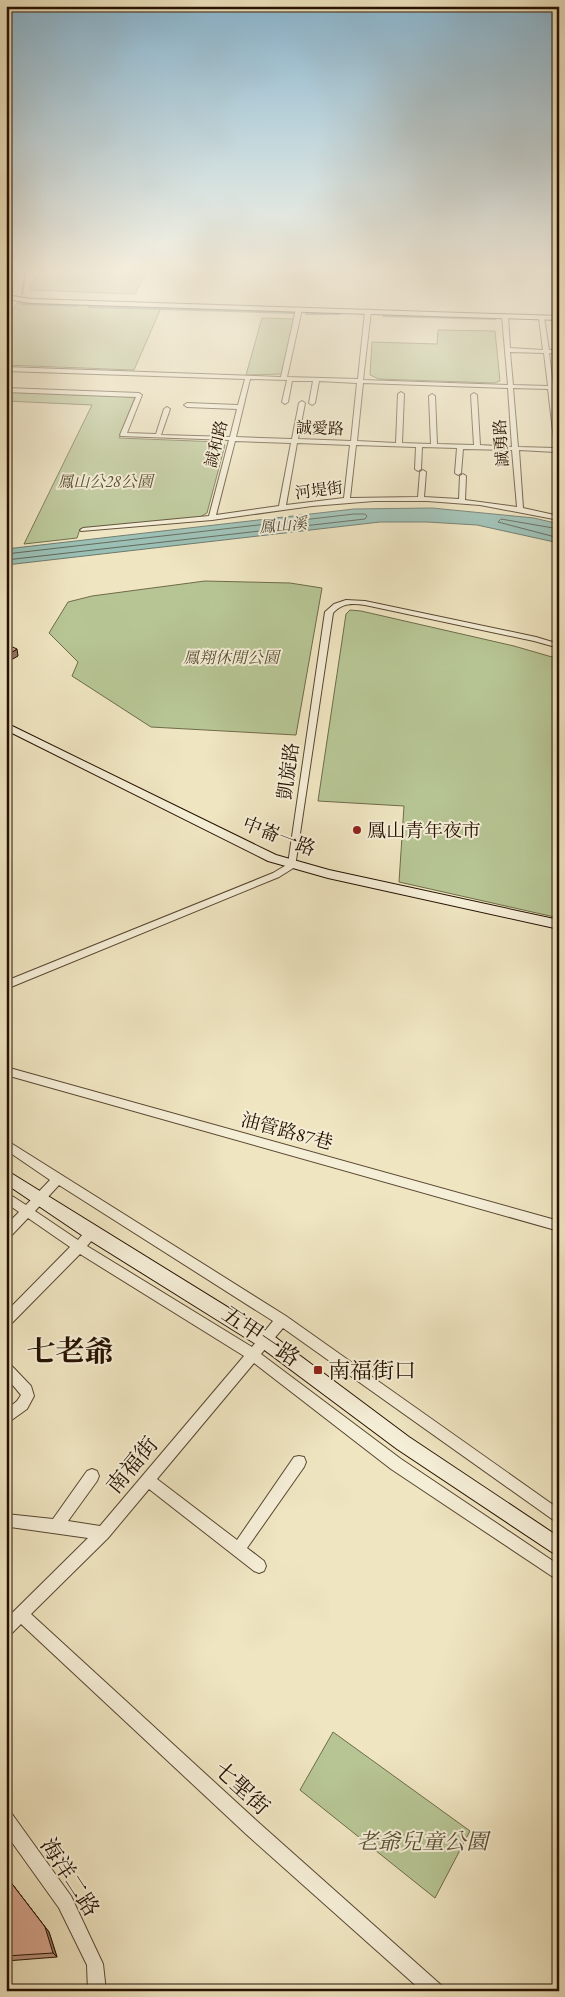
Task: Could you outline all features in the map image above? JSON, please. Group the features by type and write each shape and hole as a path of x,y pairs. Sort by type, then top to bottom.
{"main road":[{"name":"中崙一路","path":"6,726 272,858 292,865 559,925"},
{"name":"五甲一路","path":"6,1176 92,1233 265,1340 403,1443 559,1548"}],"street":[{"path":"285,402 290,363"},
{"path":"347,500 362,363"},
{"name":"誠勇路","path":"509,363 520,508"},
{"path":"548,363 559,451"},
{"path":"6,369 559,388"},
{"name":"誠和路","path":"212,518 248,377"},
{"path":"312,403 316,380"},
{"name":"誠愛路","path":"6,390 139,395 123,434 559,451"},
{"path":"399,445 401,394"},
{"path":"474,395 477,448"},
{"path":"432,396 434,446"},
{"path":"282,509 302,403"},
{"path":"187,405 240,407"},
{"path":"158,436 167,409"},
{"path":"419,446 422,498"},
{"path":"460,447 462,501"},
{"name":"河堤街","path":"83,530 212,518 347,500 422,498 520,508 559,518"},
{"name":"凱旋路","path":"292,865 329,612 334,606 352,601 365,602 536,639 559,646"},
{"path":"6,985 276,875 292,865"},
{"name":"油管路87巷","path":"6,1071 559,1226"},
{"name":"五甲一路","path":"6,1144 58,1179 282,1320 559,1517"},
{"path":"6,1233 58,1179"},
{"name":"五甲一路","path":"6,1197 79,1246 252,1354 396,1464 559,1574"},
{"path":"6,1321 92,1233"},
{"name":"南福街","path":"6,1629 102,1532 282,1320"},
{"path":"6,1368 26,1390 28,1396 22,1405 6,1418"},
{"path":"238,1550 299,1462"},
{"path":"56,1526 92,1476"},
{"path":"148,1480 259,1566"},
{"path":"7,1521 102,1532"},
{"name":"七聖街","path":"22,1614 252,1828 435,1991"},
{"name":"海洋二路","path":"6,1820 65,1902 95,1964 96,1991"}],"green space":[{"path":"6,363 137,363 134,370 6,365"},
{"path":"249,363 284,363 282,374 246,375"},
{"path":"371,363 498,363 500,381 494,383 379,379 370,375"},
{"name":"鳳山公28公園","path":"6,392 135,397 119,438 220,442 225,445 207,513 198,518 80,529 77,538 24,544 92,405 6,401"},
{"name":"鳳翔休閒公園","path":"205,581 290,583 322,588 296,735 151,727 72,676 78,662 49,633 68,602 92,596"},
{"path":"350,610 514,646 559,659 559,918 399,882 404,806 318,801 346,614"},
{"name":"老爺兒童公園","path":"333,1732 470,1831 435,1898 300,1790"}],"water":[{"name":"鳳山溪","path":"432,508 534,518 559,524 559,543 477,525 380,522 6,565 6,549 354,509"}],"building":[{"path":"6,644 17,649 6,656"},
{"path":"6,1876 45,1927 53,1953 6,1956"}],"place":[{"name":"鳳山青年夜市","path":"357,830"},
{"name":"南福街口","path":"318,1370"}],"district":[{"name":"七老爺","path":"70,1351"}]}
